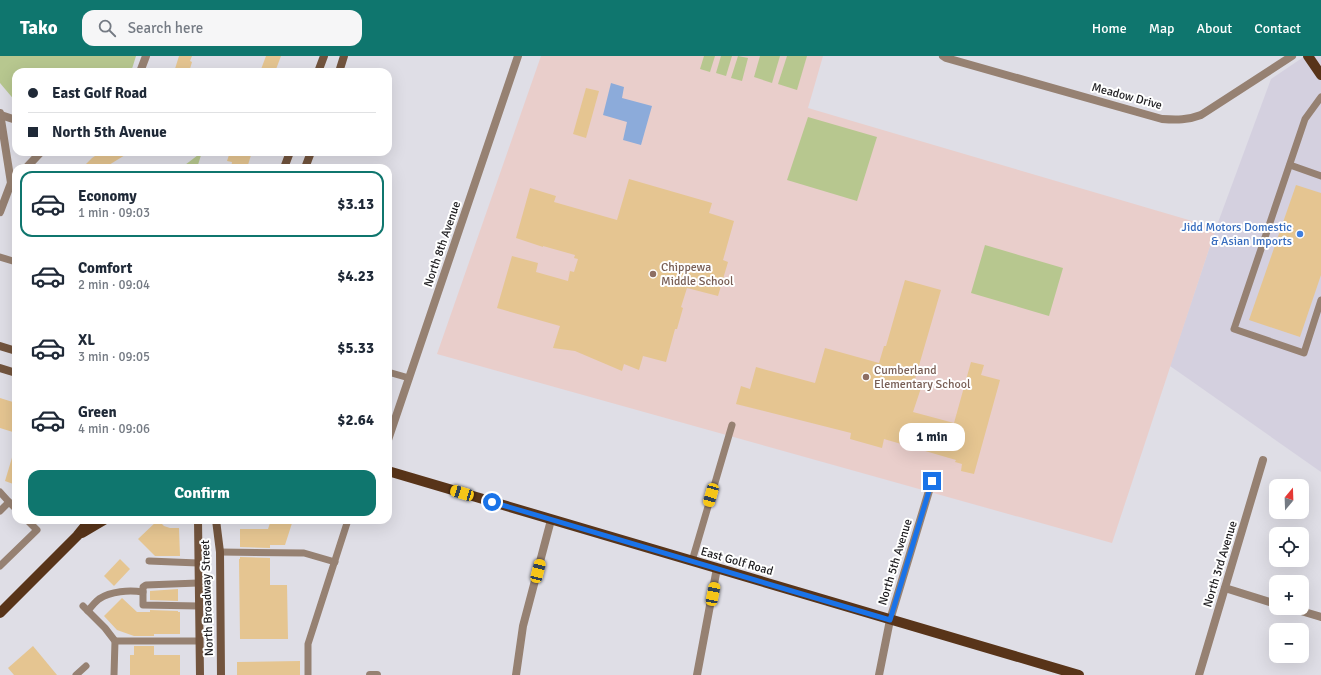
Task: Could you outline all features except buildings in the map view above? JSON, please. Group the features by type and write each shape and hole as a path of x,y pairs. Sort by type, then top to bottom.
{"main road":[{"path":"1308,56 1321,75"},
{"name":"East Golf Road","path":"392,472 718,568 1057,672 1079,675"},
{"path":"0,613 77,536 87,524"},
{"path":"77,536 97,524"}],"street":[{"path":"142,68 146,56"},
{"path":"320,68 324,56"},
{"path":"340,68 344,56"},
{"name":"North 8th Avenue","path":"392,428 518,56"},
{"name":"Meadow Drive","path":"943,56 1162,119 1178,120 1190,119 1201,115 1292,56"},
{"path":"1,114 12,118"},
{"path":"1,114 12,174"},
{"path":"30,164 37,156"},
{"path":"0,212 12,182"},
{"path":"0,346 12,350"},
{"path":"0,368 12,371"},
{"name":"North 3rd Avenue","path":"1199,675 1263,460"},
{"name":"North 5th Avenue","path":"879,675 890,620 932,481"},
{"path":"516,675 524,626 551,520"},
{"name":"North Broadway Street","path":"198,524 200,675"},
{"name":"North Broadway Street","path":"216,524 220,552 221,675"},
{"path":"697,675 718,568"},
{"path":"1225,588 1269,602"},
{"path":"1309,613 1321,617"},
{"path":"370,675 377,675"}],"lane":[{"path":"1321,97 1305,119 1234,329 1304,353 1321,300"},
{"path":"1290,165 1321,176"},
{"path":"0,257 12,261"},
{"path":"392,373 409,378"},
{"path":"692,561 732,425"},
{"path":"0,492 12,505"},
{"path":"0,511 9,502"},
{"path":"0,566 37,530 31,524"},
{"path":"308,675 308,644 347,524"},
{"path":"220,552 304,553 335,562"},
{"path":"150,561 198,563"},
{"path":"198,583 146,585 143,588 143,605 199,606"},
{"path":"114,675 116,641 85,608 108,595 131,590 143,592"},
{"path":"116,641 200,641"},
{"path":"76,675 86,666"}],"shaded area":[{"path":"541,56 823,56 808,108 1216,228 1112,543 437,354"},
{"path":"1305,56 1321,56 1321,472 1170,366 1216,228 1271,79"}],"green space":[{"path":"0,56 136,56 132,68 12,68 12,97 0,83"},
{"path":"704,56 715,56 710,72 700,69"},
{"path":"721,56 732,56 726,76 716,73"},
{"path":"738,56 748,58 742,81 731,78"},
{"path":"760,56 780,56 772,83 754,77"},
{"path":"787,56 807,56 797,90 778,84"},
{"path":"808,117 877,137 857,201 787,180"},
{"path":"197,156 201,156 198,164 186,164"},
{"path":"985,245 1063,268 1049,316 971,293"}],"water":[{"path":"611,83 624,87 622,98 652,106 641,145 623,140 627,122 603,115"}],"place":[{"name":"Jidd Motors Domestic & Asian Imports","path":"1300,234"},
{"name":"Chippewa Middle School","path":"653,274"},
{"name":"Cumberland Elementary School","path":"866,377"}],"route":[{"path":"492,502 890,620 932,481"}]}
